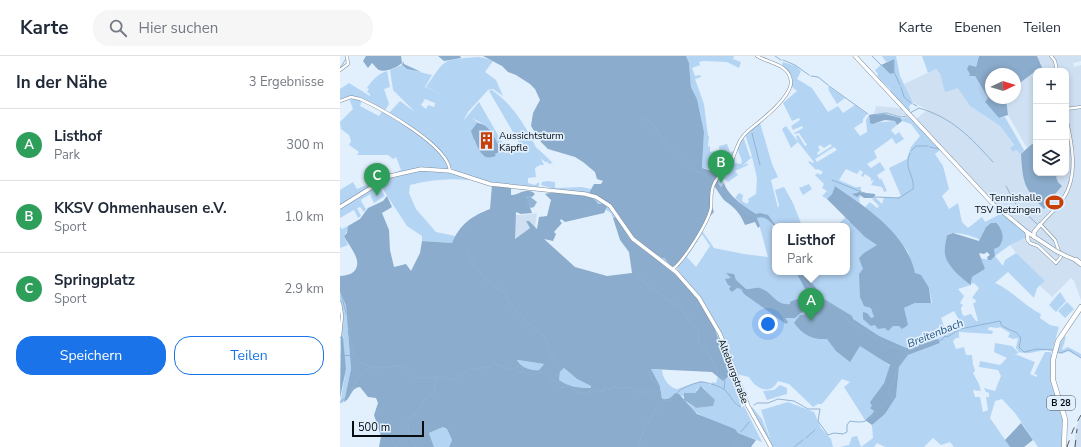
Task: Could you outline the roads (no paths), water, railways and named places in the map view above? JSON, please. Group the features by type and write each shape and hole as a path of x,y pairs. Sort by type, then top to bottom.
{"highway":[{"path":"1076,260 1081,263"},
{"name":"B 28","path":"1064,447 1065,417 1054,380 1053,359 1061,336 1081,307"},
{"name":"B 28","path":"1056,349 1062,337 1081,310"}],"main road":[{"path":"855,56 984,195 1034,237 1056,251 1076,260"},
{"name":"Alteburgstraße","path":"340,207 379,182 402,172 425,169 450,171 490,184 585,194 596,197 614,210 633,239 675,268 698,296 716,326 748,406 771,447"},
{"path":"1027,232 1032,231 1041,224"},
{"path":"1034,237 1034,233 1041,224"},
{"path":"1027,232 1028,240 1034,237"}],"street":[{"path":"340,70 348,64 348,56"},
{"path":"675,268 708,217 711,207 713,184 730,164 738,144 745,134 771,112 788,92 790,77 784,69 756,56"},
{"path":"1051,56 1055,61 1056,68"},
{"path":"340,101 351,97 360,99 419,133 442,155 449,165 450,171"},
{"path":"1069,110 1081,107"},
{"path":"1028,240 1030,243 1038,246 1056,263 1061,256 1057,243 1041,224 1064,198 1072,179 1072,152 1069,134"},
{"path":"340,303 342,316 340,336"}],"waterway":[{"path":"775,56 781,60"},
{"path":"872,56 881,65"},
{"path":"340,68 346,59"},
{"path":"783,60 795,65 809,75"},
{"path":"894,60 894,72 900,85"},
{"path":"884,65 894,72"},
{"path":"811,76 818,77 828,85"},
{"path":"829,86 868,114"},
{"path":"901,87 904,97 911,103"},
{"path":"913,104 917,106"},
{"path":"910,113 919,108 942,117 960,129 977,144 993,162"},
{"path":"871,115 886,113 901,117 907,116"},
{"path":"643,118 651,122 668,146"},
{"path":"752,133 760,165"},
{"path":"911,151 916,146 928,146"},
{"path":"670,147 690,166"},
{"path":"930,147 939,149"},
{"path":"875,197 899,198 913,189 908,168 910,153"},
{"path":"691,168 709,177"},
{"path":"832,180 874,197"},
{"path":"717,182 722,191 750,215 766,217 773,223"},
{"path":"1006,186 1015,203 1037,224"},
{"path":"466,251 475,265"},
{"path":"476,267 485,279 505,293 509,302 531,326 545,337 551,355 559,364"},
{"path":"636,274 650,288 662,295"},
{"path":"801,275 810,289 821,296"},
{"path":"340,290 346,313 351,321"},
{"path":"665,298 679,307 691,322"},
{"path":"823,299 826,303 839,309 849,322 864,330 876,339 880,338 888,346 905,349 906,353"},
{"name":"Breitenbach","path":"754,405 757,403 768,403 778,399 794,401 808,409 820,409 818,421 828,435 834,433 843,434 847,432 847,425 850,421 861,422 867,420 893,397 888,394 889,390 899,365 909,351 921,345 940,340 945,336 947,337 960,329 1000,321 1002,326 1017,333 1021,338 1019,347 1024,352 1037,349 1054,350"},
{"path":"351,326 348,332 352,348 359,361 368,366"},
{"path":"695,326 698,330 698,340 714,363 718,373"},
{"name":"Breitenbach","path":"1057,351 1060,353 1069,350 1081,358"},
{"path":"340,356 355,355"},
{"name":"Breitenbach","path":"340,402 349,395 360,375 364,371 373,367 382,368 401,366 409,370 415,377 445,377 452,380 469,370 490,367 493,363 512,370 518,365 518,367 524,368 519,372 524,372 531,375 542,372"},
{"path":"556,377 561,368"},
{"path":"649,371 652,380 659,386 660,395"},
{"name":"Breitenbach","path":"547,374 551,380 557,382 561,388 569,386 573,390 581,392 581,394 594,390 603,392 604,387 611,389 612,386 615,386 618,389 631,387 640,394 644,394 645,391 651,390 656,394"},
{"path":"721,375 725,381 724,389"},
{"name":"Breitenbach","path":"435,385 438,378"},
{"name":"Breitenbach","path":"657,395 667,401 683,388 689,385 704,382 723,389 736,404 741,407"},
{"path":"428,397 434,392 435,387"},
{"path":"419,407 426,398"},
{"path":"645,425 650,421 658,405"},
{"path":"417,447 408,436 409,428 407,424 411,420 408,418 415,415 419,409"},
{"path":"741,432 749,422"},
{"path":"638,447 644,429"},
{"path":"806,438 815,430"},
{"path":"733,447 740,435"},
{"path":"395,447 402,439 408,436"},
{"path":"794,447 803,440"}],"railway":[{"path":"1067,447 1073,430 1081,415"},
{"path":"1075,447 1077,429"}],"place":[{"name":"Aussichtsturm Käpfle","path":"486,141"},
{"name":"KKSV Ohmenhausen e.V.","path":"721,183"},
{"name":"Springplatz","path":"377,196"},
{"name":"Tennishalle TSV Betzingen","path":"1054,203"},
{"name":"Listhof","path":"811,321"}]}
